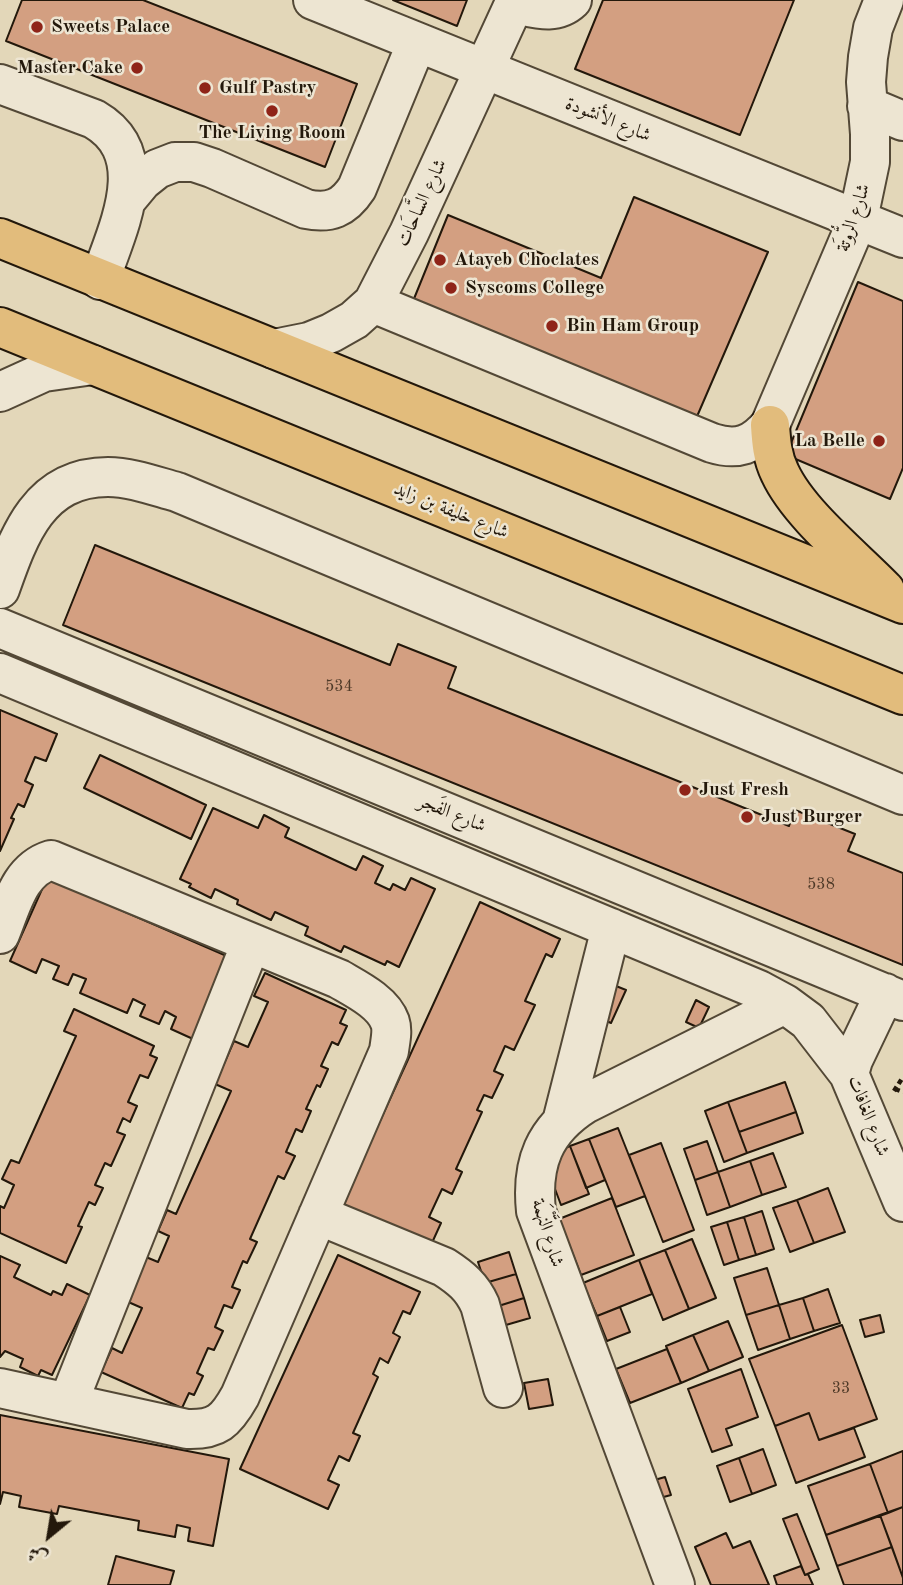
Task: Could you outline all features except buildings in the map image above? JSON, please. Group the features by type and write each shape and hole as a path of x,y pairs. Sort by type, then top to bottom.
{"highway":[{"path":"0,238 900,603"},
{"name":"شارع خليفة بن زايد","path":"0,327 903,695"},
{"path":"770,425 772,449 778,471 791,493 900,603"}],"street":[{"name":"شارع الأنشودة","path":"313,0 903,238"},
{"path":"515,2 556,10 572,0"},
{"name":"شارع السَّاحَات","path":"274,349 309,342 331,333 354,320 373,303 485,71 515,2"},
{"name":"شارع الرُّوتَة","path":"770,425 858,219 870,162 866,82 886,23"},
{"path":"127,200 142,181 157,169 175,162 194,162 306,209 321,212 336,209 349,201 357,188 417,42"},
{"path":"0,85 94,119 106,126 116,138 127,166 127,200 100,280"},
{"path":"867,106 903,121"},
{"path":"373,303 724,447 750,444 770,425"},
{"path":"0,392 44,372 93,365"},
{"path":"0,589 24,527 42,503 65,486 85,480 108,477 135,481 177,492 903,795"},
{"name":"شارع الفَجر","path":"0,628 894,997"},
{"path":"816,661 903,711"},
{"path":"0,673 760,990 808,1021 849,1074"},
{"path":"0,934 28,873 37,864 51,860 347,984 363,993 390,1022 389,1051 231,1413 216,1426 202,1430 187,1429 0,1388"},
{"path":"564,1118 611,928"},
{"path":"68,1403 251,943"},
{"name":"شارع الغافات","path":"894,997 853,1060 849,1074 887,1133 903,1202"},
{"name":"شارع النَّهْمَة","path":"675,1585 536,1211 534,1188 538,1163 548,1139 564,1118 585,1104 785,1004"},
{"path":"318,1215 444,1267 460,1277 476,1295 480,1305 503,1388"}],"path":[{"path":"895,1089 903,1092"}],"place":[{"name":"Sweets Palace","path":"37,27"},
{"name":"Master Cake","path":"137,68"},
{"name":"Gulf Pastry","path":"205,88"},
{"name":"The Living Room","path":"272,111"},
{"name":"Atayeb Choclates","path":"440,260"},
{"name":"Syscoms College","path":"451,288"},
{"name":"Bin Ham Group","path":"552,326"},
{"name":"La Belle","path":"879,441"},
{"name":"Just Fresh","path":"685,790"},
{"name":"Just Burger","path":"747,817"}]}
